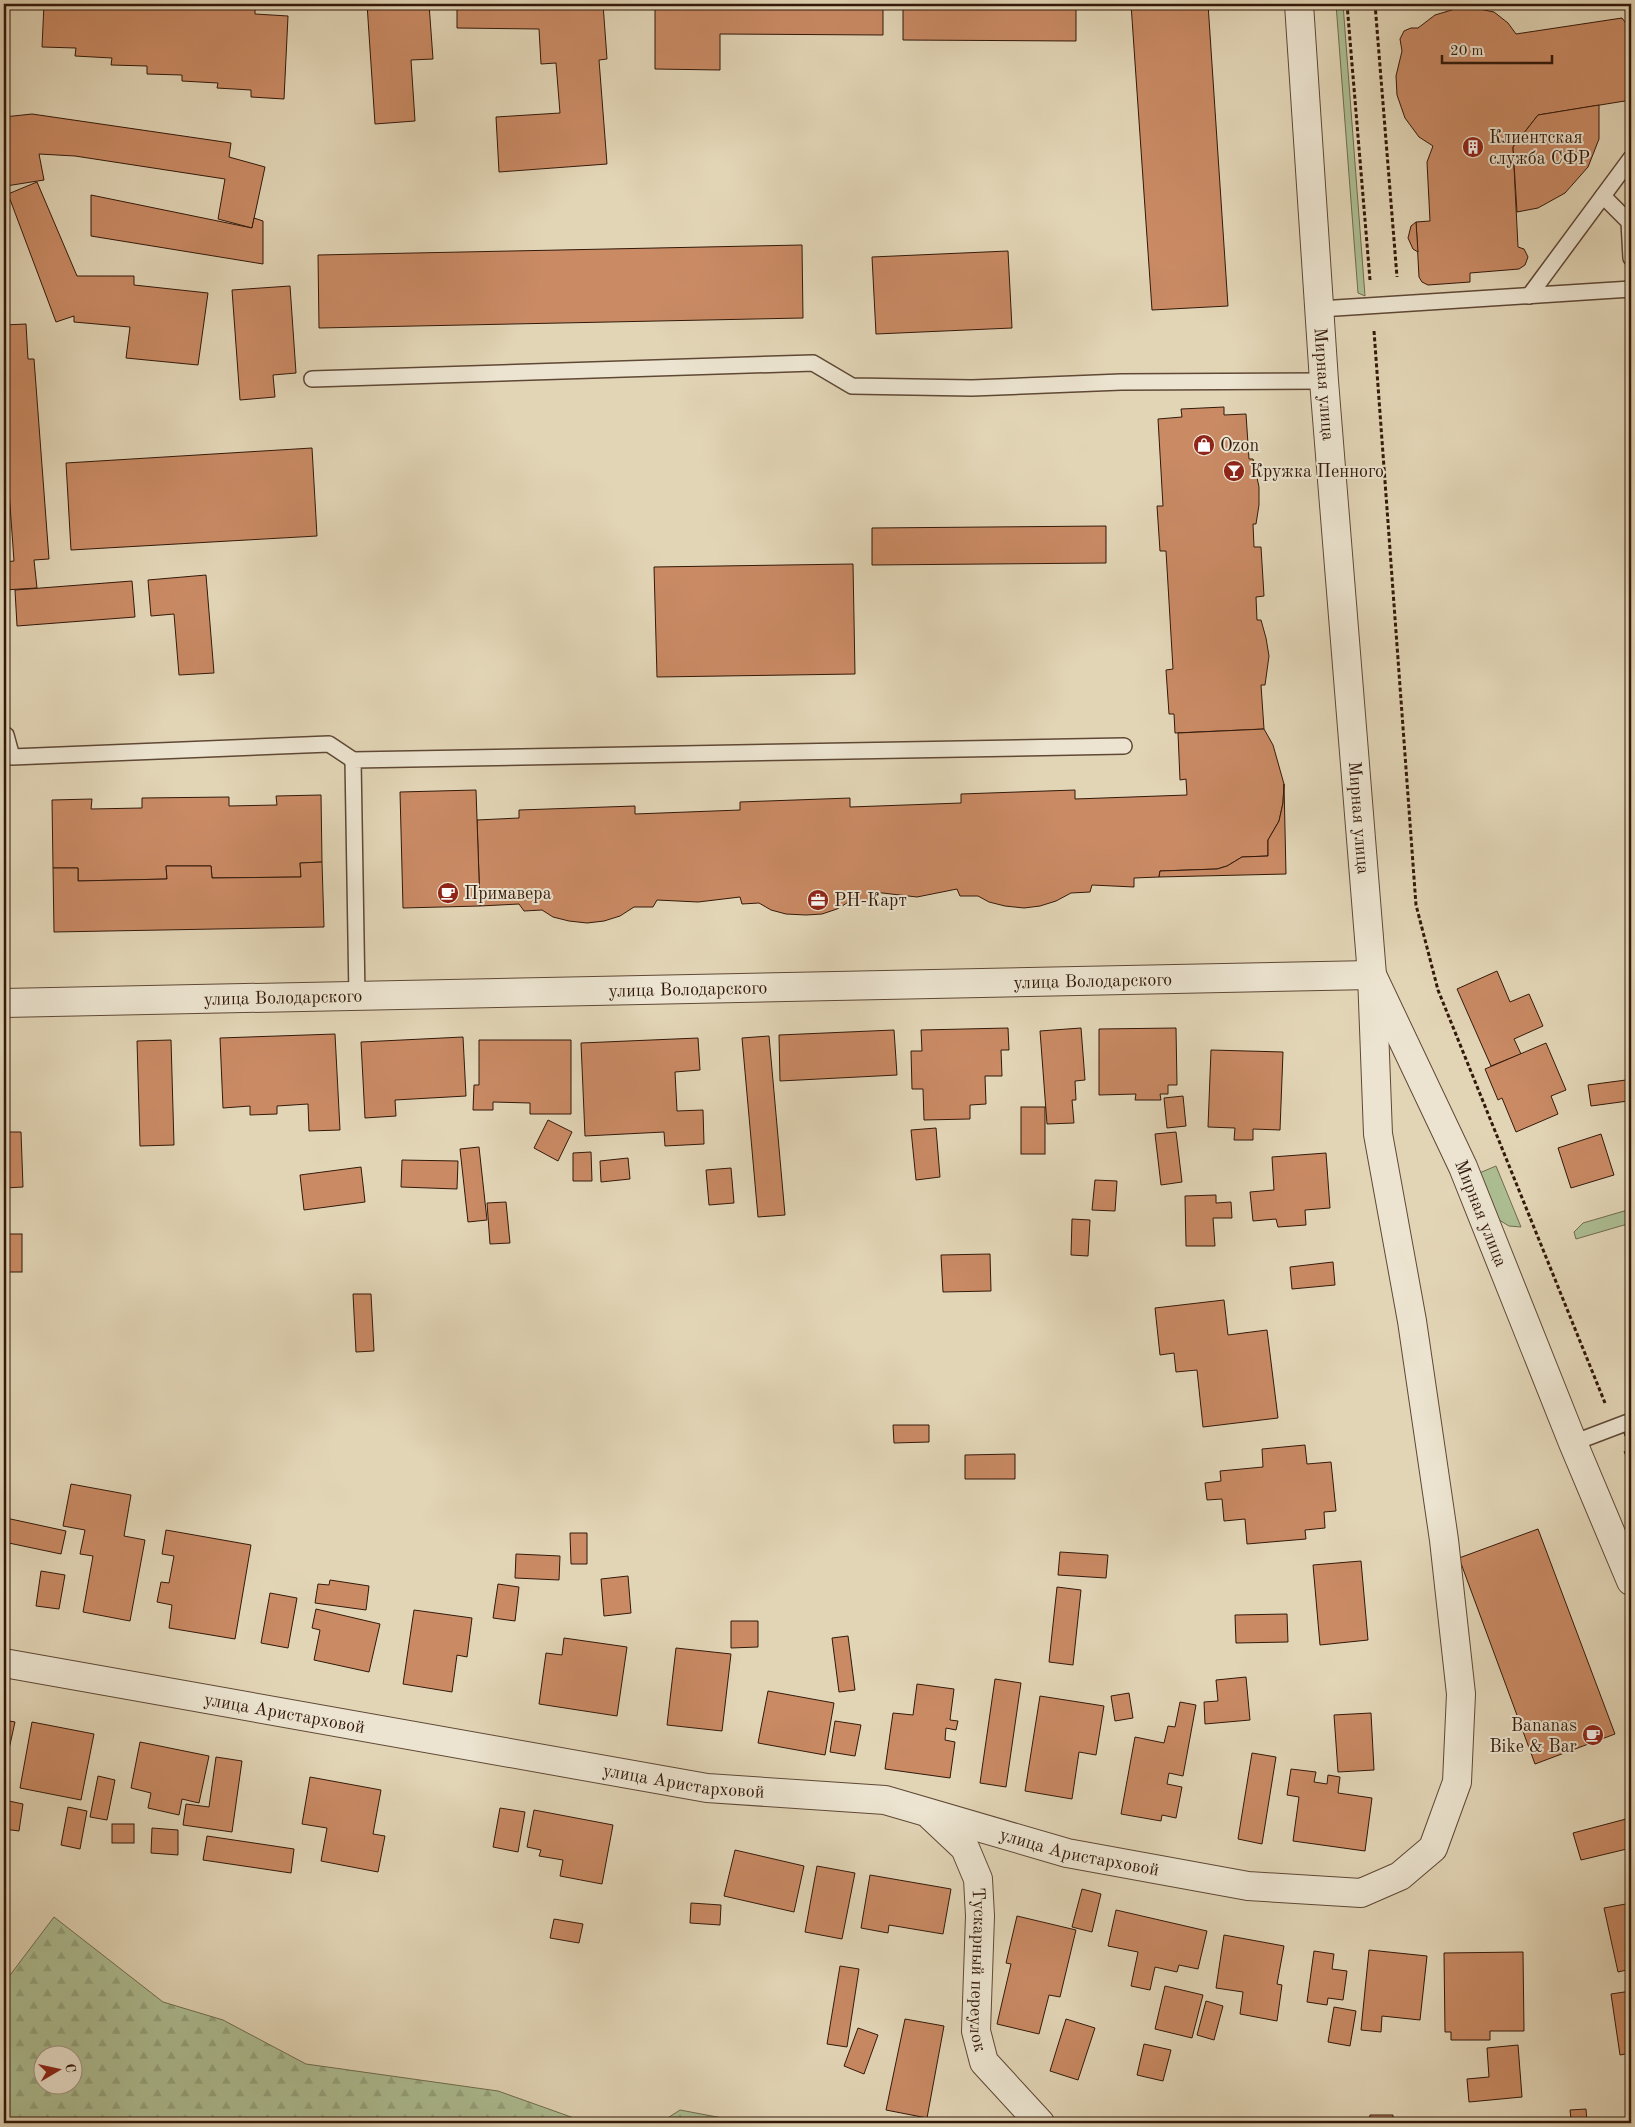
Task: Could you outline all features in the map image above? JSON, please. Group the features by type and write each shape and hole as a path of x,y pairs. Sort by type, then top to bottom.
{"street":[{"name":"Мирная улица","path":"1299,4 1324,381 1372,975 1463,1167 1573,1443 1631,1581"},
{"name":"улица Володарского","path":"4,1003 1372,975"},
{"name":"улица Аристарховой","path":"4,1663 707,1788 885,1800 1067,1853 1248,1886 1361,1893 1400,1876 1433,1848 1457,1782 1461,1694 1444,1540 1416,1350 1378,1134 1372,975"},
{"name":"Тускарный переулок","path":"926,1812 965,1848 978,1879 980,1916 976,2031 984,2062 1040,2123"}],"lane":[{"path":"1529,296 1631,158"},
{"path":"1603,196 1628,222 1631,258"},
{"path":"1320,309 1631,289"},
{"path":"312,378 813,362 852,386 972,388 1121,382 1324,381"},
{"path":"6,735 12,757 329,744 353,760 1124,746"},
{"path":"353,760 357,997"},
{"path":"1573,1443 1631,1421"}],"path":[{"path":"1347,4 1372,306 1416,905 1438,990 1631,1466"},
{"path":"1375,4 1399,304"}],"green space":[{"path":"1336,4 1343,4 1365,296 1358,293"},
{"path":"1496,1166 1521,1227 1509,1226 1496,1218 1477,1174"},
{"path":"1631,1209 1631,1223 1576,1239 1574,1232 1583,1223"},
{"path":"54,1917 163,2002 223,2020 306,2064 498,2091 588,2123 4,2123 4,1983"},
{"path":"680,2110 749,2123 660,2123"}],"building":[{"path":"44,4 221,4 221,6 255,8 255,14 288,16 284,99 251,97 251,90 217,88 218,83 182,81 182,75 147,74 147,66 111,65 112,58 75,56 76,48 42,47"},
{"path":"367,4 429,4 433,59 411,60 415,121 375,124"},
{"path":"457,4 603,4 607,59 599,60 607,164 499,172 496,117 560,113 556,63 541,64 539,29 457,28"},
{"path":"655,4 883,4 883,35 720,34 720,70 655,69"},
{"path":"903,4 1076,4 1076,41 903,40"},
{"path":"1131,4 1208,4 1228,306 1152,310"},
{"name":"Клиентская служба СФР","path":"1474,8 1494,12 1508,23 1516,34 1622,18 1631,30 1631,100 1538,115 1513,147 1518,247 1524,249 1528,257 1525,265 1519,269 1470,273 1470,282 1428,285 1422,282 1419,277 1416,222 1430,221 1427,162 1433,146 1419,137 1405,118 1397,95 1396,76 1402,51 1400,39 1404,31 1418,28 1435,15 1455,9"},
{"path":"1599,105 1599,139 1588,167 1565,193 1538,208 1517,212 1513,147 1538,115"},
{"path":"32,114 231,143 229,157 265,167 252,228 218,219 225,179 75,156 39,154 44,180 6,186 4,174 4,117"},
{"path":"37,182 77,276 134,276 134,285 208,293 198,365 126,358 130,327 74,322 74,316 56,322 8,194"},
{"path":"91,195 252,228 254,218 263,221 263,264 91,236"},
{"path":"1416,222 1418,252 1413,249 1408,238 1411,226"},
{"path":"802,245 803,318 319,328 318,255"},
{"path":"1008,251 1012,328 876,334 872,257"},
{"path":"290,286 296,373 273,375 275,397 240,400 232,290"},
{"path":"26,324 28,359 34,359 49,559 34,560 37,588 4,590 4,562 14,561 4,421 4,325"},
{"path":"1224,407 1224,415 1246,414 1249,459 1253,459 1259,487 1256,524 1253,524 1254,547 1261,547 1264,596 1256,597 1257,620 1261,620 1269,656 1265,685 1261,685 1264,729 1175,733 1174,714 1169,714 1166,670 1173,669 1166,551 1160,551 1157,506 1163,506 1158,419 1182,417 1181,409"},
{"path":"312,448 317,536 71,550 66,463"},
{"path":"1106,526 1106,563 872,565 872,528"},
{"path":"853,564 855,674 657,677 654,567"},
{"path":"206,575 214,673 179,675 174,614 151,616 148,580"},
{"path":"132,581 135,617 17,626 15,590"},
{"path":"1264,729 1273,745 1284,784 1283,803 1279,821 1268,840 1268,856 1242,857 1227,866 1217,869 1160,871 1159,877 1134,878 1134,887 1092,885 1090,892 1071,893 1056,901 1024,908 989,902 978,896 960,896 957,889 917,897 874,892 872,900 852,900 837,909 822,914 806,915 786,914 771,910 759,903 742,904 740,897 698,902 657,900 653,907 634,907 620,916 604,921 587,923 553,917 542,910 524,911 519,904 480,906 477,820 519,818 519,810 635,806 635,814 740,810 740,802 850,798 850,807 961,803 961,794 1075,790 1075,799 1187,795 1186,779 1180,780 1178,733"},
{"path":"1284,784 1286,874 1159,877 1160,871 1217,869 1227,866 1242,857 1268,856 1268,840 1279,821 1283,803"},
{"path":"476,790 480,906 403,908 400,792"},
{"path":"321,795 322,862 300,863 301,877 212,878 211,866 166,866 167,879 78,881 78,868 53,868 52,800 92,799 91,809 142,808 142,798 229,797 229,806 277,805 276,796"},
{"path":"322,862 324,927 54,932 53,868 78,868 78,881 167,879 166,866 211,866 212,878 301,877 300,863"},
{"path":"1497,971 1510,1002 1529,994 1543,1026 1514,1039 1521,1054 1491,1066 1457,989"},
{"path":"1008,1028 1009,1050 1001,1050 1002,1076 985,1076 986,1104 970,1105 970,1119 924,1120 923,1089 912,1089 911,1051 922,1051 921,1030"},
{"path":"1081,1028 1085,1080 1075,1081 1076,1100 1072,1100 1074,1123 1047,1124 1040,1031"},
{"path":"1176,1028 1177,1085 1168,1085 1168,1094 1160,1094 1161,1100 1135,1100 1136,1094 1099,1095 1099,1029"},
{"path":"894,1030 897,1075 780,1081 779,1035"},
{"path":"335,1034 340,1130 309,1131 308,1104 277,1106 277,1114 250,1115 250,1106 223,1108 220,1038"},
{"path":"769,1036 785,1215 758,1217 742,1038"},
{"path":"463,1037 466,1096 395,1100 396,1116 365,1118 361,1042"},
{"path":"698,1038 700,1070 675,1072 677,1111 703,1110 704,1144 665,1146 664,1132 585,1136 581,1043"},
{"path":"171,1040 174,1145 140,1146 137,1041"},
{"path":"479,1040 571,1040 571,1114 530,1114 530,1103 493,1102 493,1110 473,1110 474,1085 479,1085"},
{"path":"1546,1043 1566,1090 1551,1096 1558,1114 1516,1132 1502,1098 1498,1100 1485,1069"},
{"path":"1211,1050 1283,1052 1280,1130 1253,1129 1253,1140 1234,1140 1235,1128 1208,1127"},
{"path":"1626,1080 1628,1101 1591,1106 1588,1085"},
{"path":"1183,1096 1186,1126 1167,1128 1164,1098"},
{"path":"1021,1107 1045,1107 1045,1154 1021,1154"},
{"path":"548,1120 572,1132 558,1161 534,1148"},
{"path":"936,1128 940,1177 916,1180 911,1130"},
{"path":"4,1132 21,1132 23,1187 5,1188 6,1216 4,1216"},
{"path":"1176,1132 1182,1182 1161,1185 1155,1134"},
{"path":"1601,1134 1614,1175 1571,1188 1558,1148"},
{"path":"479,1147 487,1220 468,1222 460,1149"},
{"path":"591,1152 592,1181 573,1181 573,1153"},
{"path":"1326,1153 1330,1208 1305,1210 1306,1225 1278,1227 1276,1219 1253,1221 1250,1192 1274,1190 1272,1157"},
{"path":"628,1158 630,1179 601,1182 600,1161"},
{"path":"402,1160 458,1161 457,1189 401,1187"},
{"path":"361,1167 365,1202 304,1210 300,1175"},
{"path":"731,1168 734,1203 709,1205 706,1170"},
{"path":"1095,1180 1117,1181 1115,1211 1092,1210"},
{"path":"1216,1195 1216,1203 1231,1202 1232,1218 1213,1218 1215,1246 1186,1246 1185,1196"},
{"path":"506,1202 510,1243 490,1244 487,1203"},
{"path":"1072,1219 1090,1220 1088,1256 1071,1255"},
{"path":"4,1234 22,1234 22,1272 4,1272"},
{"path":"990,1254 991,1291 943,1292 941,1255"},
{"path":"1333,1262 1335,1285 1292,1289 1290,1267"},
{"path":"353,1294 371,1294 374,1351 356,1352"},
{"path":"1224,1300 1228,1335 1267,1330 1278,1418 1203,1427 1197,1370 1176,1372 1174,1353 1160,1355 1155,1308"},
{"path":"893,1425 929,1425 929,1442 894,1443"},
{"path":"1631,1428 1631,1450 1623,1431"},
{"path":"1305,1445 1307,1464 1331,1462 1336,1511 1324,1512 1325,1528 1305,1530 1306,1539 1247,1544 1245,1519 1224,1521 1222,1499 1207,1500 1205,1483 1221,1481 1220,1471 1263,1467 1262,1449"},
{"path":"1015,1454 1015,1479 965,1479 965,1455"},
{"path":"71,1484 131,1495 124,1536 145,1540 130,1621 83,1612 93,1556 80,1554 85,1530 63,1526"},
{"path":"6,1518 66,1531 61,1554 4,1542"},
{"path":"1538,1529 1615,1734 1535,1764 1459,1558"},
{"path":"166,1530 251,1545 235,1639 169,1628 172,1605 157,1602 161,1582 169,1583 174,1556 162,1554"},
{"path":"570,1533 587,1533 587,1564 571,1564"},
{"path":"1060,1552 1108,1555 1106,1578 1058,1575"},
{"path":"516,1554 560,1556 559,1580 515,1578"},
{"path":"1361,1561 1368,1640 1320,1645 1313,1565"},
{"path":"41,1571 65,1575 59,1609 36,1606"},
{"path":"628,1576 631,1613 604,1616 601,1579"},
{"path":"330,1580 369,1586 366,1610 315,1603 318,1584 329,1585"},
{"path":"498,1584 519,1587 515,1621 493,1618"},
{"path":"1057,1587 1081,1590 1073,1665 1049,1662"},
{"path":"270,1593 297,1598 288,1648 261,1643"},
{"path":"316,1609 380,1624 369,1672 314,1660 320,1630 312,1628"},
{"path":"414,1610 472,1618 467,1657 457,1655 452,1692 403,1684"},
{"path":"1287,1614 1288,1642 1236,1643 1235,1615"},
{"path":"731,1621 758,1621 758,1647 731,1648"},
{"path":"848,1636 855,1690 839,1692 832,1638"},
{"path":"564,1638 627,1647 617,1716 539,1704 546,1653 562,1655"},
{"path":"676,1648 731,1654 722,1731 667,1725"},
{"path":"1246,1677 1250,1720 1205,1724 1204,1702 1218,1701 1216,1680"},
{"path":"995,1679 1021,1683 1006,1787 980,1783"},
{"path":"917,1684 954,1689 950,1720 958,1721 956,1730 946,1728 945,1740 955,1742 950,1778 885,1769 893,1713 913,1715"},
{"path":"768,1691 834,1703 825,1755 758,1743"},
{"path":"1129,1693 1133,1718 1115,1721 1111,1696"},
{"path":"1040,1696 1104,1706 1096,1755 1079,1752 1072,1799 1025,1791"},
{"path":"1180,1702 1196,1705 1183,1776 1169,1773 1167,1784 1182,1787 1176,1818 1162,1815 1161,1821 1121,1814 1135,1737 1164,1743 1168,1726 1175,1727"},
{"path":"1371,1713 1374,1770 1338,1772 1334,1715"},
{"path":"4,1720 15,1722 9,1749 4,1748"},
{"path":"835,1721 861,1725 855,1756 830,1752"},
{"path":"32,1722 94,1734 81,1800 20,1788"},
{"path":"140,1742 209,1756 199,1803 182,1799 179,1815 148,1808 151,1793 131,1788"},
{"path":"1252,1753 1276,1757 1262,1844 1238,1839"},
{"path":"216,1757 242,1761 232,1832 183,1825 186,1804 209,1807"},
{"path":"1291,1769 1316,1772 1314,1782 1327,1784 1328,1775 1340,1777 1338,1793 1372,1798 1365,1851 1293,1841 1299,1797 1287,1795"},
{"path":"98,1776 115,1780 107,1820 90,1817"},
{"path":"310,1777 381,1790 373,1834 385,1836 378,1872 321,1861 327,1828 302,1824"},
{"path":"4,1800 23,1804 19,1831 4,1829"},
{"path":"68,1807 87,1811 80,1849 61,1845"},
{"path":"500,1808 525,1812 518,1852 493,1847"},
{"path":"534,1810 613,1825 602,1884 560,1876 563,1860 539,1856 541,1850 527,1847"},
{"path":"1626,1819 1631,1848 1581,1860 1573,1833"},
{"path":"112,1824 134,1824 134,1843 112,1843"},
{"path":"152,1828 178,1830 178,1855 151,1853"},
{"path":"207,1836 294,1849 291,1873 203,1860"},
{"path":"735,1850 804,1866 794,1912 724,1896"},
{"path":"817,1866 855,1873 842,1939 805,1932"},
{"path":"870,1875 951,1889 943,1934 889,1925 888,1933 861,1928"},
{"path":"1082,1889 1101,1894 1092,1932 1072,1927"},
{"path":"691,1903 721,1905 720,1925 690,1923"},
{"path":"1631,1903 1631,1969 1618,1972 1604,1908"},
{"path":"1116,1910 1207,1931 1198,1969 1179,1965 1177,1972 1155,1967 1150,1990 1131,1986 1138,1952 1108,1946"},
{"path":"1017,1916 1076,1930 1060,1997 1049,1995 1039,2034 997,2024 1011,1964 1006,1963"},
{"path":"554,1919 583,1924 579,1943 550,1938"},
{"path":"1224,1935 1284,1946 1277,1984 1282,1985 1277,2021 1240,2014 1243,1992 1216,1988"},
{"path":"1369,1950 1427,1956 1420,2020 1382,2016 1381,2032 1361,2030"},
{"path":"1314,1951 1334,1954 1332,1969 1347,1971 1343,2000 1328,1998 1327,2005 1307,2002"},
{"path":"1523,1952 1524,2031 1490,2031 1490,2040 1451,2040 1451,2032 1445,2032 1444,1953"},
{"path":"840,1966 859,1969 847,2047 827,2044"},
{"path":"1165,1986 1203,1995 1192,2038 1155,2029"},
{"path":"1631,1991 1631,2053 1620,2055 1611,1994"},
{"path":"1206,2001 1223,2006 1214,2040 1197,2035"},
{"path":"1334,2007 1356,2011 1350,2046 1328,2042"},
{"path":"905,2019 944,2026 927,2118 886,2110"},
{"path":"1066,2019 1095,2028 1078,2080 1050,2071"},
{"path":"858,2028 878,2035 864,2074 844,2066"},
{"path":"1144,2044 1171,2050 1163,2081 1137,2075"},
{"path":"1518,2045 1522,2097 1469,2102 1467,2079 1489,2077 1487,2048"},
{"path":"1631,2105 1631,2123 1628,2123 1626,2106"},
{"path":"1586,2109 1587,2123 1548,2123 1548,2121 1571,2119 1570,2110"},
{"path":"1370,2115 1393,2115 1393,2123 1369,2123"}],"place":[{"name":"Клиентская служба СФР","path":"1473,147"},
{"name":"Ozon","path":"1204,445"},
{"name":"Кружка Пенного","path":"1234,471"},
{"name":"Примавера","path":"448,893"},
{"name":"РН-Карт","path":"818,900"},
{"name":"Bananas Bike & Bar","path":"1593,1735"}]}
